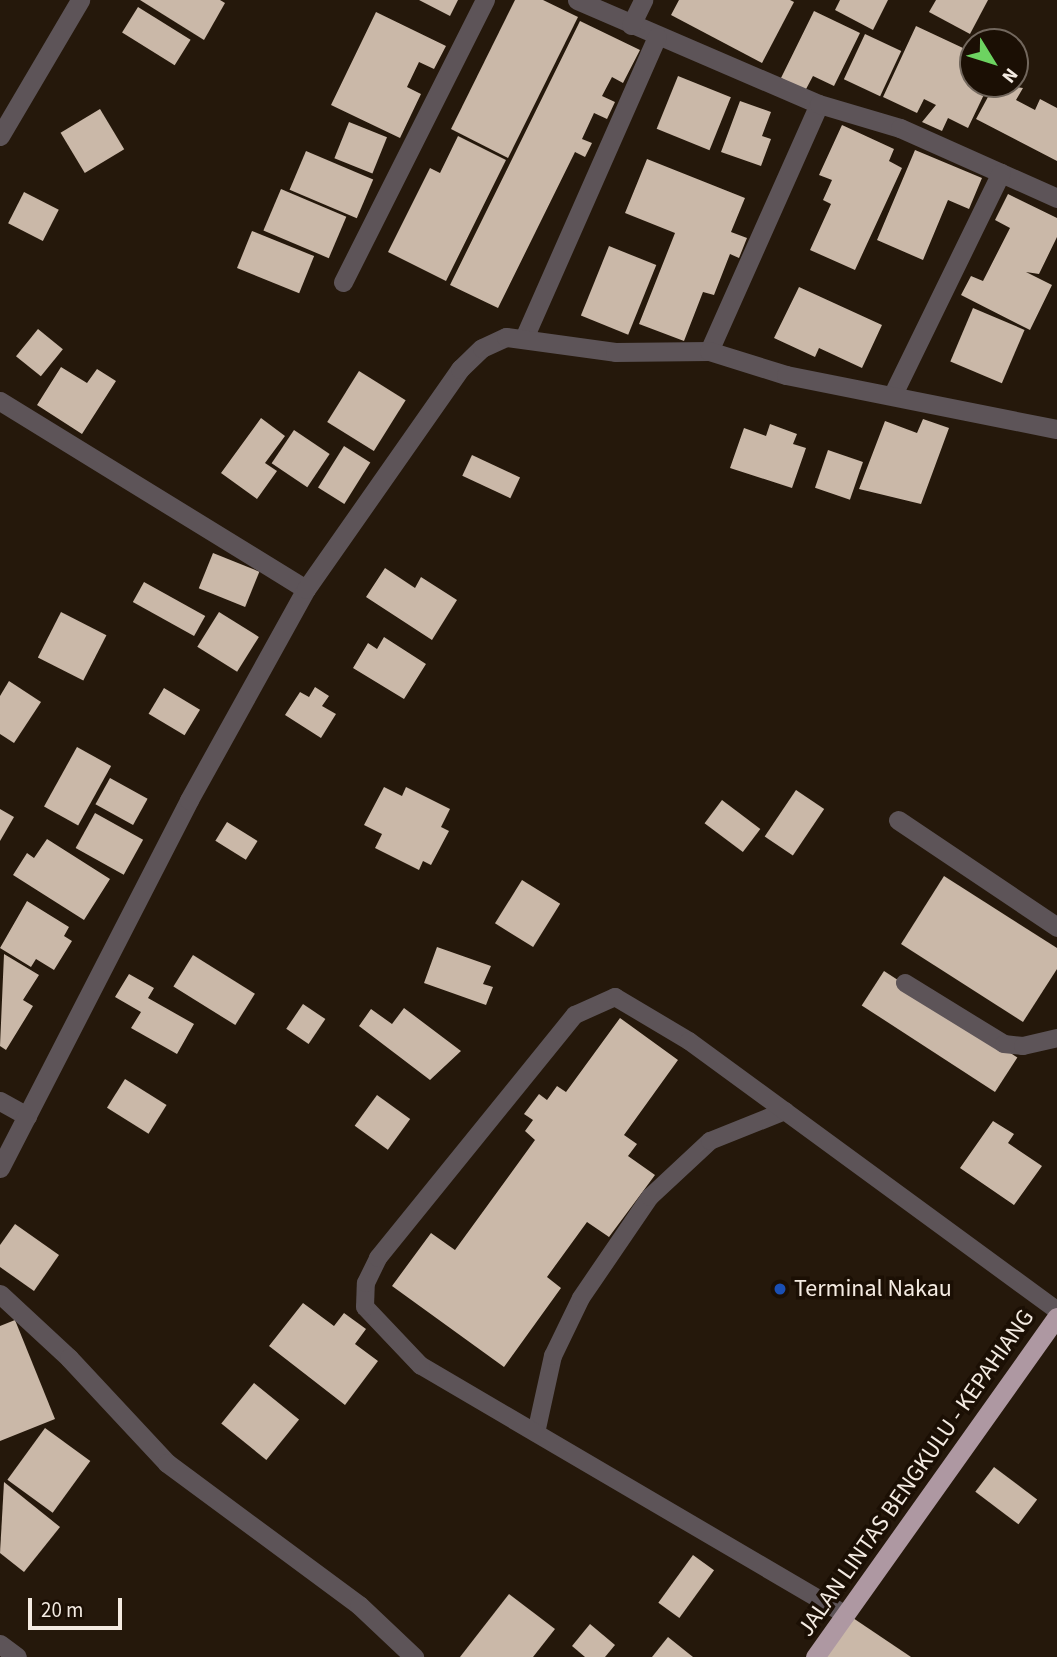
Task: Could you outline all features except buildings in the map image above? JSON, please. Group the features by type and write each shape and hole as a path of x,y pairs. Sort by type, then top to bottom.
{"highway":[{"name":"JALAN LINTAS BENGKULU - KEPAHIANG","path":"815,1657 1057,1317"}],"street":[{"path":"0,136 80,0"},
{"path":"343,282 485,0"},
{"path":"577,0 657,37 819,104 901,128 1057,198"},
{"path":"631,25 643,0"},
{"path":"524,338 657,37"},
{"path":"709,351 819,104"},
{"path":"893,394 1001,173"},
{"path":"0,1168 189,800 306,589 460,369 482,348 506,337 615,352 709,351 786,375 893,394 1057,429"},
{"path":"0,401 306,589"},
{"path":"898,820 1057,927"},
{"path":"0,1101 27,1116"},
{"path":"0,1294 69,1358 167,1463 359,1605 414,1657"},
{"path":"0,1644 18,1657"}],"lane":[{"path":"905,983 1004,1044 1023,1046 1057,1038"},
{"path":"846,1615 421,1366 381,1330 365,1307 366,1283 379,1258 575,1015 595,1002 614,997 647,1014 785,1111 1057,1310"},
{"path":"536,1433 553,1356 575,1309 650,1197 710,1141 785,1111"}],"place":[{"name":"Terminal Nakau","path":"780,1289"}]}
